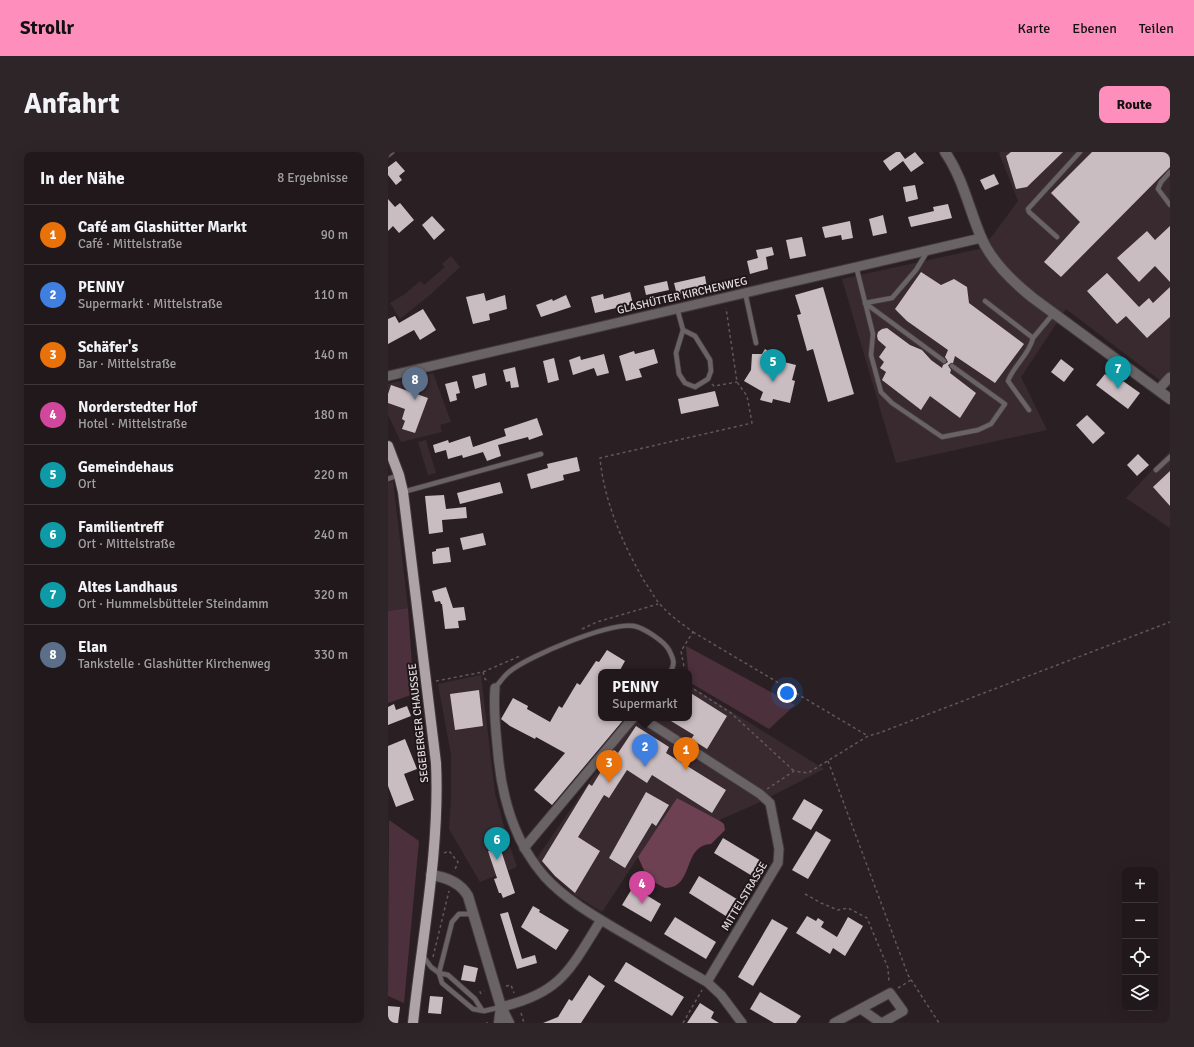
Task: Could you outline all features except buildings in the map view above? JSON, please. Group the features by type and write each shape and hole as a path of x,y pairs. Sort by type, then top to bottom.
{"main road":[{"name":"SEGEBERGER CHAUSSEE","path":"388,446 399,475 403,492 436,763 437,808 431,875 413,1023"}],"street":[{"path":"945,152 965,190 981,238 999,265 1015,283 1053,314 1170,399"},
{"name":"GLASHÜTTER KIRCHENWEG","path":"388,376 981,238"},
{"path":"1158,390 1170,377"},
{"path":"495,688 494,704 504,797 515,830 524,848 551,883 601,920 707,982 721,995 742,1023"},
{"path":"524,848 630,721"},
{"name":"MITTELSTRASSE","path":"647,721 770,802 779,849 778,863 707,982"},
{"path":"431,875 452,880 465,890 475,917 501,1007 510,1023"},
{"path":"501,1007 528,1000 557,984 571,966 601,920"},
{"path":"834,1023 890,994 903,1011 882,1023 861,1010"},
{"path":"499,1023 501,1007"}],"lane":[{"path":"388,155 392,152"},
{"path":"1057,237 1029,212 1028,209 1080,152"},
{"path":"1170,172 1161,182 1158,189 1170,205"},
{"path":"865,303 892,298 916,270 928,250"},
{"path":"856,266 873,334 871,355 881,392 892,402 942,437 978,430 991,424 1005,404 952,366"},
{"path":"745,292 756,343"},
{"path":"985,301 1033,338"},
{"path":"865,303 944,360"},
{"path":"677,308 683,330 676,353 679,374 685,383 695,386 708,379 711,371 710,360 694,336 683,330"},
{"path":"1029,410 1008,381 1030,348 1033,338 1053,314"},
{"path":"403,492 541,454"},
{"path":"1156,470 1170,457"},
{"path":"388,479 399,475"},
{"path":"495,688 510,671 545,653 593,632 613,627 635,626 655,637 667,646 673,658 672,669"},
{"path":"475,917 463,913 455,917 452,922 439,973 442,983 468,1006 482,1010 501,1007"},
{"path":"421,951 431,967 439,973 448,975 474,999 482,1010"}],"path":[{"path":"724,297 737,382 747,396 752,423 600,458 601,471 616,524 637,569 659,604 672,616 693,632 868,736"},
{"path":"708,379 714,386 737,382"},
{"path":"692,688 732,713 794,771 808,773 868,736 1170,622"},
{"path":"684,669 681,651 693,632"},
{"path":"483,672 485,679 495,688"},
{"path":"828,761 911,980 940,1023"},
{"path":"760,794 794,771"},
{"path":"443,853 449,851 458,862 455,869"},
{"path":"433,957 449,891"},
{"path":"805,894 820,903 838,910 848,908 867,918 888,968 890,994 911,980"},
{"path":"683,1023 707,982"},
{"path":"506,986 511,984 514,993"},
{"path":"521,1013 524,1023"}],"shaded area":[{"path":"1170,152 1170,388 1066,309 1021,377 1047,430 896,463 842,279 979,249 993,235 1018,201 999,153"},
{"path":"451,256 460,267 431,294 400,319 390,303 405,294 420,281 424,285 445,267 442,264"},
{"path":"433,373 451,422 440,425 442,432 401,442 388,415 388,384"},
{"path":"426,440 436,473 428,475 418,442"},
{"path":"1170,451 1170,528 1126,498"},
{"path":"393,481 408,608 388,611 388,483"},
{"path":"408,608 414,694 388,703 388,611"},
{"path":"686,646 795,705 769,729 692,684 692,669 688,669"},
{"path":"481,675 495,793 508,841 517,867 480,882 449,829 451,800 451,755 438,684"},
{"path":"692,687 824,769 758,803 717,821 677,798 602,912 575,895 554,877 537,858 612,749 634,721 692,721"},
{"path":"677,798 720,821 724,824 725,830 711,844 703,846 697,850 680,882 675,886 665,888 648,879 638,857"},
{"path":"389,820 419,841 404,1003 388,996"}],"place":[{"name":"Gemeindehaus","path":"773,382"},
{"name":"Altes Landhaus","path":"1118,389"},
{"name":"Elan","path":"415,400"},
{"name":"PENNY","path":"645,767"},
{"name":"Café am Glashütter Markt","path":"686,770"},
{"name":"Schäfer's","path":"609,783"},
{"name":"Familientreff","path":"497,860"},
{"name":"Norderstedter Hof","path":"642,904"}]}
